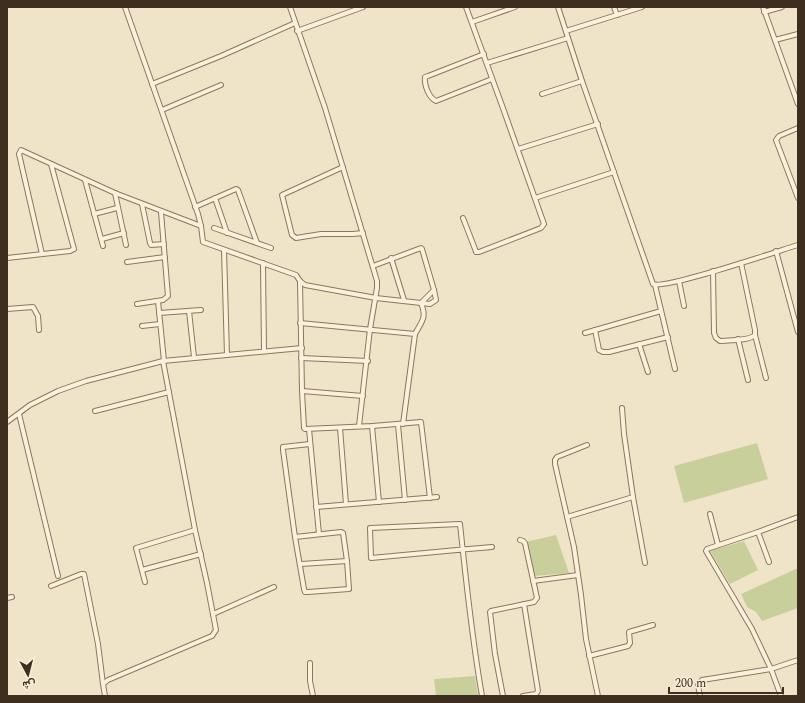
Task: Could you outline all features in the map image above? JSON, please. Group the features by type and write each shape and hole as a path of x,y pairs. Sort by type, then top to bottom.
{"street":[{"path":"125,7 195,206 201,226 203,242 296,275 305,285 376,298 430,304 436,300 422,249 418,248 373,266"},
{"path":"290,7 297,31 325,108 373,266 377,285 370,329 368,361 360,426"},
{"path":"297,31 363,7"},
{"path":"464,218 476,252 543,227 543,220 466,7"},
{"path":"472,22 515,7"},
{"path":"558,7 582,82 653,284 655,286 675,369"},
{"path":"614,7 617,15"},
{"path":"566,31 642,7"},
{"path":"782,7 764,9 798,102"},
{"path":"152,84 221,56 295,23"},
{"path":"775,40 798,34"},
{"path":"487,63 568,38"},
{"path":"484,54 425,77 425,83 431,97 436,101 492,79"},
{"path":"542,94 582,82"},
{"path":"162,110 220,85"},
{"path":"518,149 598,124"},
{"path":"798,128 779,136 776,140 798,198"},
{"path":"42,254 28,195 20,152 21,150 114,193 201,226"},
{"path":"7,258 70,251 74,249 51,164"},
{"path":"343,167 282,195 292,235 296,238 321,234 363,233"},
{"path":"535,198 614,172"},
{"path":"85,180 103,246"},
{"path":"195,206 236,189 238,190 257,243"},
{"path":"114,193 126,245"},
{"path":"215,198 227,233"},
{"path":"142,204 150,243 152,245 164,244"},
{"path":"94,214 118,208"},
{"path":"137,304 166,299 168,296 161,212"},
{"path":"214,228 271,248"},
{"path":"102,239 124,233"},
{"path":"655,286 679,281 798,245"},
{"path":"224,250 227,355"},
{"path":"776,251 798,332"},
{"path":"127,262 165,257"},
{"path":"390,258 404,300"},
{"path":"741,263 756,330 755,335 766,378"},
{"path":"263,264 264,352"},
{"path":"713,271 714,332 716,338 720,341 752,338 755,335"},
{"path":"300,281 302,391 305,429 421,422 430,498"},
{"path":"679,281 684,306"},
{"path":"421,303 434,290"},
{"path":"103,684 108,680 212,636 216,630 195,530 169,392 164,361 158,301"},
{"path":"403,424 415,334 424,316 424,310 421,303"},
{"path":"7,309 33,307 38,316 39,330"},
{"path":"159,313 201,310"},
{"path":"189,311 194,357"},
{"path":"585,333 661,311"},
{"path":"300,323 415,334"},
{"path":"142,326 160,324"},
{"path":"595,330 599,350 603,352 609,352 668,337"},
{"path":"738,339 748,380"},
{"path":"639,344 648,372"},
{"path":"7,422 30,405 58,391 86,381 164,361 302,348"},
{"path":"301,358 368,361"},
{"path":"302,391 363,396"},
{"path":"95,411 169,392"},
{"path":"622,408 633,497 645,563"},
{"path":"19,414 58,576"},
{"path":"398,424 404,500"},
{"path":"372,426 379,502"},
{"path":"340,428 346,504"},
{"path":"309,429 319,534"},
{"path":"295,537 343,533 349,589 305,592 304,589 295,537 283,447 310,444"},
{"path":"587,445 563,454 555,460 574,548 586,639 598,696"},
{"path":"316,507 438,497"},
{"path":"567,517 633,497"},
{"path":"710,514 718,545"},
{"path":"781,696 771,669 736,601 706,553 707,549 798,517"},
{"path":"482,696 468,600 463,549 460,524 370,528 372,558 463,549 492,547"},
{"path":"145,582 136,548 195,530"},
{"path":"758,532 769,562"},
{"path":"503,696 495,654 490,612 491,610 536,601 534,581 525,543 520,540"},
{"path":"142,570 201,554"},
{"path":"300,564 347,561"},
{"path":"51,586 84,574 98,644 105,696"},
{"path":"534,581 578,575"},
{"path":"213,614 274,587"},
{"path":"523,696 536,694 538,691 524,604"},
{"path":"589,656 628,646 630,643 629,632 654,625"},
{"path":"700,696 698,685 702,680 771,669 798,660"},
{"path":"310,663 310,681 313,696"}],"green space":[{"path":"757,443 768,479 684,503 674,466"},
{"path":"556,535 569,573 534,576 526,542"},
{"path":"744,541 758,570 730,584 710,551"},
{"path":"798,568 798,608 762,621 756,612 747,607 741,594"},
{"path":"475,676 478,696 436,696 434,679"}]}
